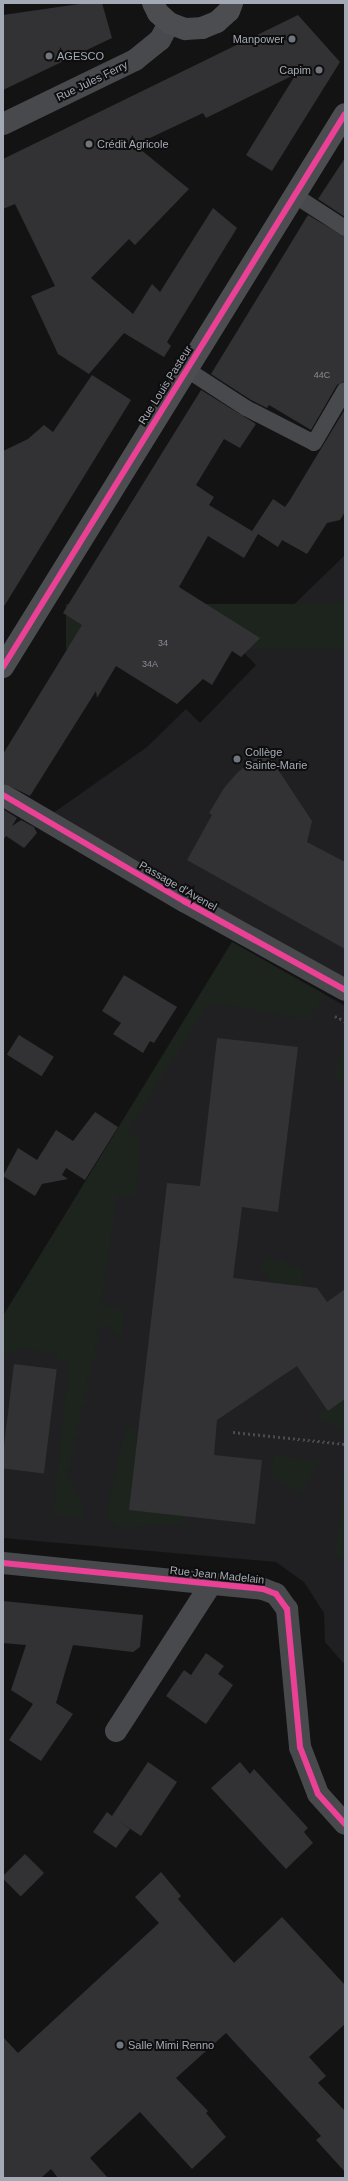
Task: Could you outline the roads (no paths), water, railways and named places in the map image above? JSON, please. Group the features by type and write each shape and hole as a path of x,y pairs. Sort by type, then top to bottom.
{"street":[{"path":"153,3 158,13 169,23 185,29 202,28 217,22 229,11 232,3"},
{"name":"Rue Jules Ferry","path":"3,124 135,60 160,40 169,23"},
{"name":"Rue Louis Pasteur","path":"3,666 345,114"},
{"name":"Passage d'Avenel","path":"3,795 184,902 345,990"},
{"name":"Rue Jean Madelain","path":"3,1563 263,1589 276,1594 287,1609 300,1747 318,1794 345,1824"},
{"name":"Rue Jean Madelain","path":"116,1732 211,1584"}],"lane":[{"path":"294,195 345,228"},
{"name":"Rue Louis Pasteur","path":"186,369 246,408 314,443 345,390"}],"place":[{"name":"Manpower","path":"292,39"},
{"name":"AGESCO","path":"49,56"},
{"name":"Capim","path":"319,70"},
{"name":"Crédit Agricole","path":"89,144"},
{"name":"Collège Sainte-Marie","path":"237,759"},
{"name":"Salle Mimi Renno","path":"120,2045"}]}
